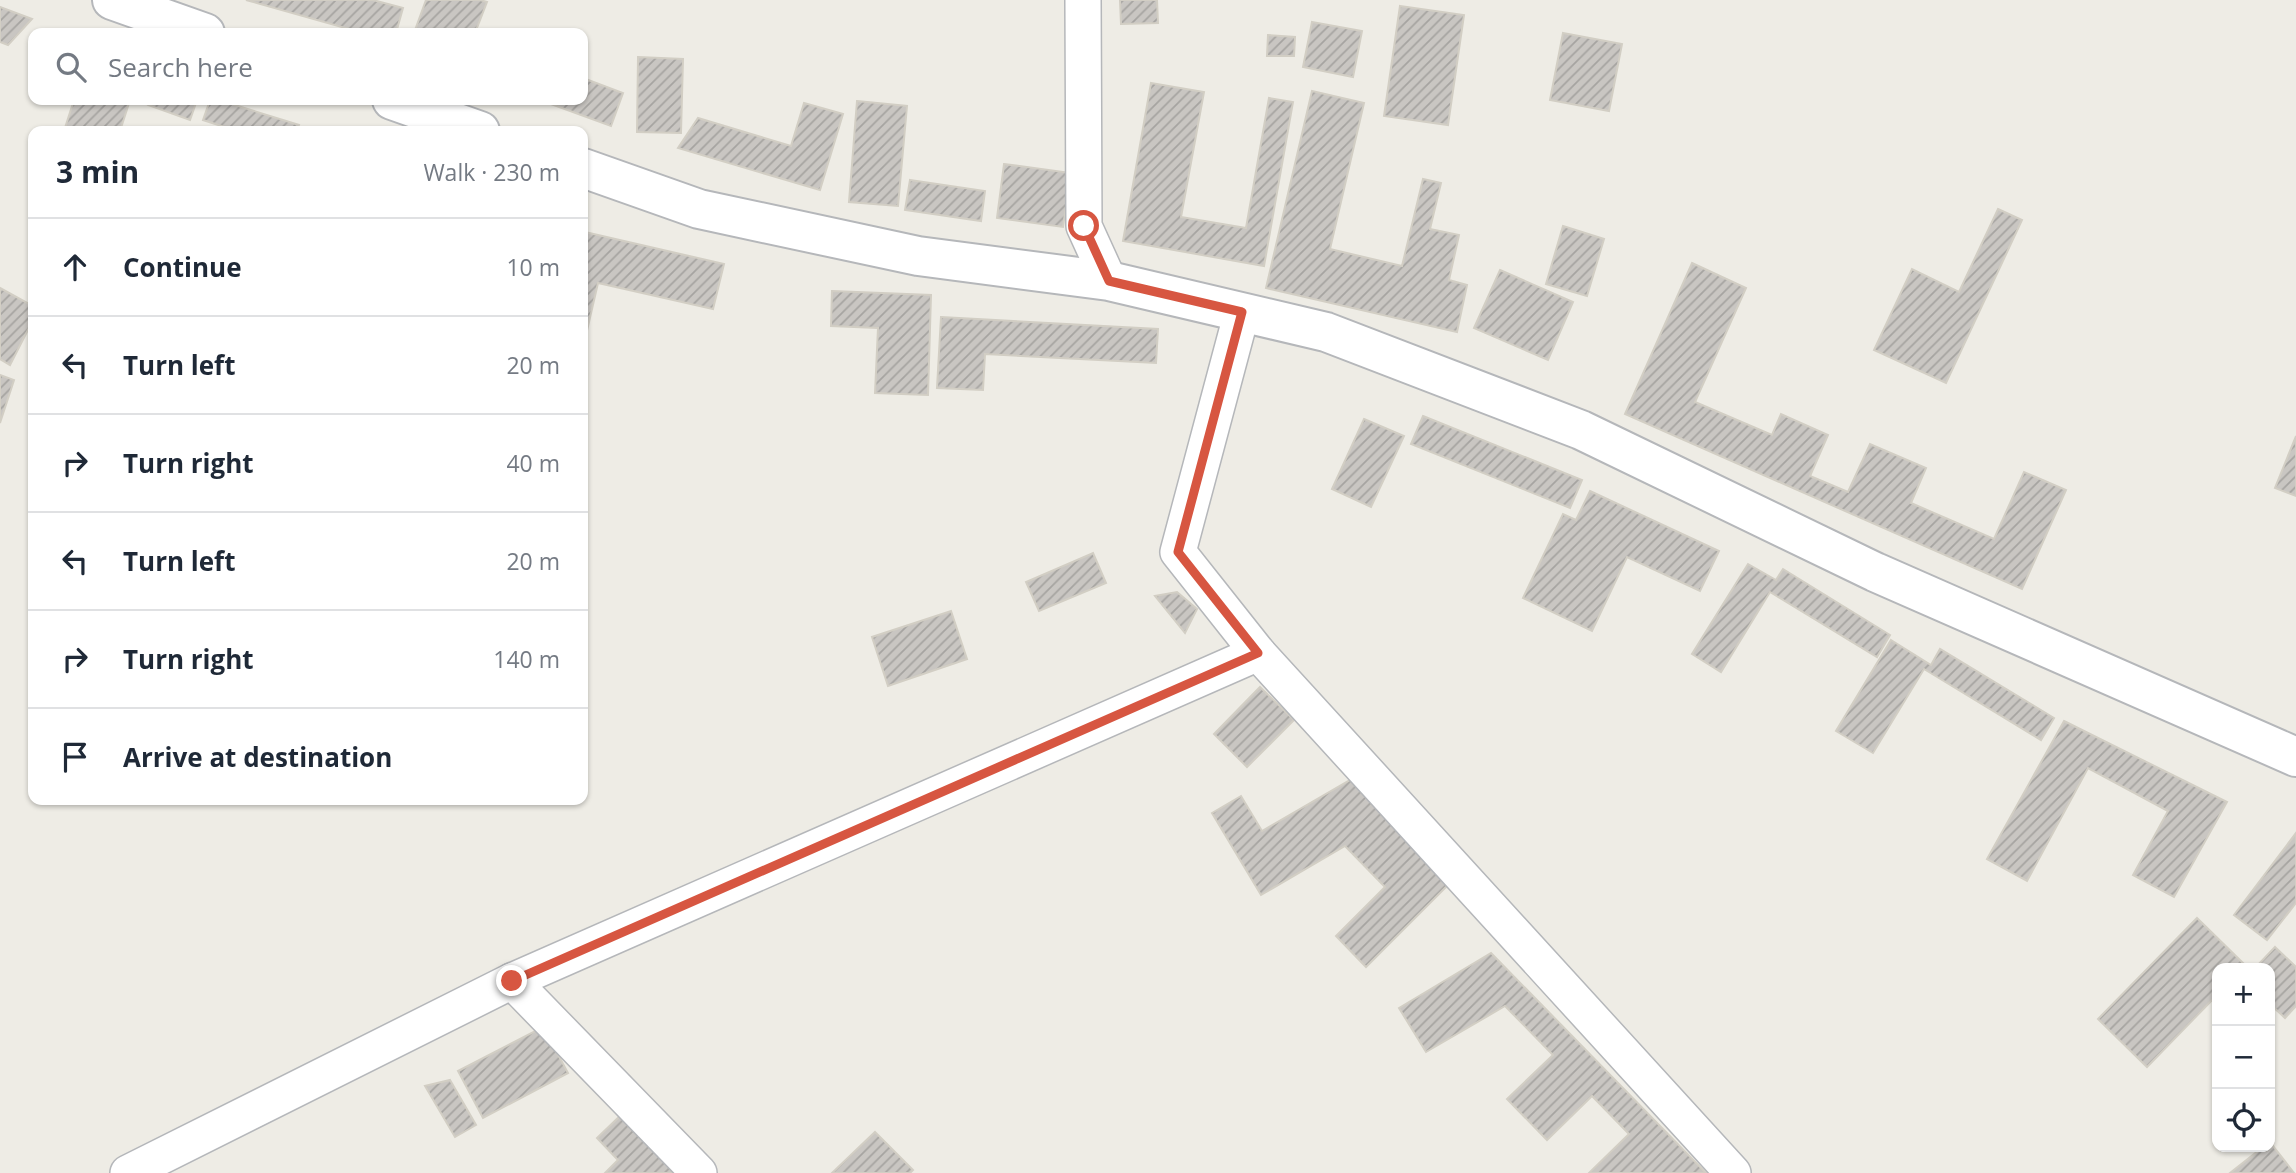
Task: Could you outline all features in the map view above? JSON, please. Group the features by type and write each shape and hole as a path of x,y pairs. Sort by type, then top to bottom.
{"street":[{"path":"112,0 191,28"},
{"path":"1083,0 1084,226 1109,281"},
{"path":"406,105 466,126"},
{"path":"588,170 699,209 918,256 1109,281 1326,332 1581,430 1875,572 2296,757"},
{"path":"1242,312 1178,552 1258,653 1732,1173"},
{"path":"128,1173 512,981 1258,653"},
{"path":"512,981 699,1173"}],"building":[{"path":"246,0 373,0 403,8 397,28 345,28"},
{"path":"426,0 487,2 477,28 416,28"},
{"path":"1120,0 1157,0 1158,23 1121,24"},
{"path":"1400,6 1464,15 1448,125 1384,116"},
{"path":"0,7 32,19 8,45 0,42"},
{"path":"1312,22 1362,31 1353,77 1303,67"},
{"path":"1563,33 1622,44 1609,111 1550,100"},
{"path":"1268,35 1295,37 1294,56 1267,56"},
{"path":"638,57 683,59 681,133 637,132"},
{"path":"588,80 623,93 611,126 554,105 588,105"},
{"path":"1151,83 1204,92 1181,217 1246,228 1269,98 1293,102 1264,266 1123,241"},
{"path":"1312,91 1364,103 1330,249 1402,266 1423,179 1441,183 1430,229 1459,235 1449,280 1467,285 1457,332 1266,288"},
{"path":"857,101 907,106 898,206 849,202"},
{"path":"804,103 843,114 820,190 678,148 698,118 791,146"},
{"path":"72,105 128,105 122,126 66,126"},
{"path":"148,105 195,105 190,120"},
{"path":"208,105 235,105 299,125 222,126 203,120"},
{"path":"1004,164 1071,173 1063,227 997,218"},
{"path":"910,180 985,191 981,221 905,210"},
{"path":"1998,209 2022,220 1946,383 1874,350 1912,269 1959,292"},
{"path":"1563,226 1604,239 1587,296 1546,284"},
{"path":"588,233 724,264 713,309 598,283 588,326"},
{"path":"1692,263 1746,288 1695,402 1772,435 1781,414 1828,435 1810,476 1848,492 1870,444 1926,468 1911,503 1994,539 2024,472 2066,490 2022,589 1625,414"},
{"path":"1500,270 1573,302 1548,360 1474,328"},
{"path":"0,288 28,303 28,330 10,365 0,359"},
{"path":"832,291 931,295 928,395 875,393 878,328 831,326"},
{"path":"941,317 1158,329 1156,363 985,354 983,390 937,388"},
{"path":"0,375 14,380 0,423"},
{"path":"1423,416 1582,480 1570,508 1411,444"},
{"path":"1364,419 1404,436 1371,507 1332,489"},
{"path":"2296,436 2296,496 2275,488"},
{"path":"1590,491 1719,551 1700,591 1627,557 1592,631 1523,598 1563,514 1576,520"},
{"path":"1093,553 1106,583 1039,611 1026,582"},
{"path":"1748,564 1776,580 1783,569 1890,635 1877,657 1770,592 1721,672 1692,654"},
{"path":"1177,592 1197,609 1185,633 1155,596"},
{"path":"951,611 967,659 888,686 872,637"},
{"path":"1891,640 1931,665 1940,649 2054,718 2041,740 1924,669 1873,753 1836,731"},
{"path":"1260,687 1294,720 1247,767 1214,734"},
{"path":"2064,721 2227,802 2174,897 2133,875 2168,811 2088,768 2027,881 1987,859"},
{"path":"1350,780 1452,881 1366,967 1336,936 1385,887 1345,846 1261,895 1212,813 1241,796 1262,831"},
{"path":"2296,833 2296,903 2267,940 2234,915"},
{"path":"2197,918 2243,963 2212,963 2212,1000 2147,1067 2098,1019"},
{"path":"2275,947 2296,967 2296,1006 2285,1018 2275,1009 2275,963 2260,963"},
{"path":"1491,953 1706,1173 1589,1173 1629,1134 1592,1096 1547,1140 1507,1099 1553,1055 1505,1006 1426,1052 1399,1008"},
{"path":"543,1027 568,1073 483,1118 458,1071"},
{"path":"450,1080 476,1125 455,1137 425,1086"},
{"path":"621,1115 678,1173 605,1173 618,1160 597,1138"},
{"path":"875,1132 913,1170 910,1173 832,1173"},
{"path":"2275,1148 2294,1173 2230,1173 2257,1152 2275,1152"}],"route":[{"path":"512,981 1258,653 1178,552 1242,312 1109,281 1084,226"}]}
